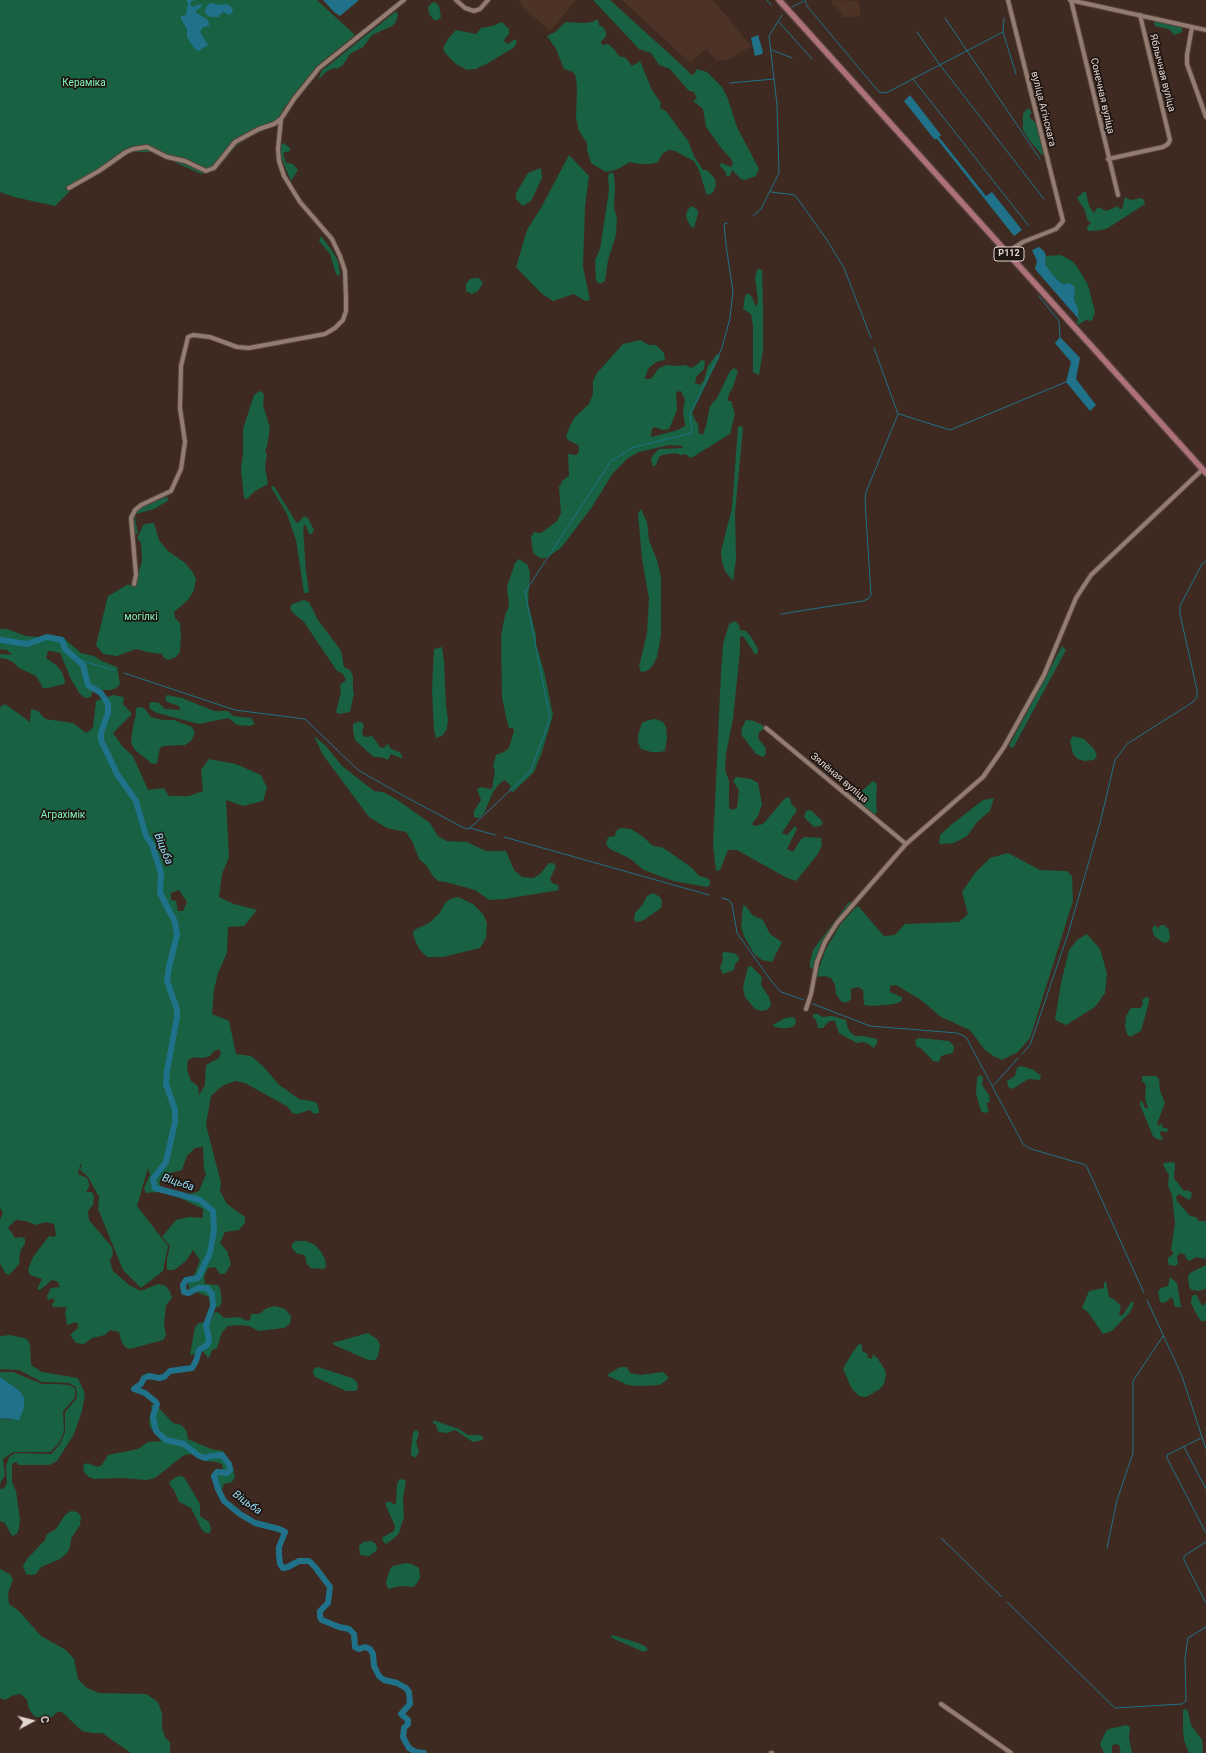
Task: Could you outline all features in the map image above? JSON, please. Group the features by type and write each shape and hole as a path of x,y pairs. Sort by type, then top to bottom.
{"main road":[{"name":"Р112","path":"780,0 1204,471"}],"street":[{"path":"69,188 99,171 126,152 133,149 147,147 167,157 185,161 206,171 214,168 235,142 259,129 274,124 281,118 319,68 404,0"},
{"path":"456,0 465,8 474,11 480,9 488,0"},
{"name":"вуліца Агінскага","path":"1007,252 1023,242 1056,229 1063,221 1008,0"},
{"path":"1070,0 1206,30"},
{"name":"Сонечная вуліца","path":"1070,0 1118,195"},
{"name":"Яблычная вуліца","path":"1108,159 1163,148 1168,144 1169,135 1140,15"},
{"path":"1192,27 1187,55 1187,64 1206,117"},
{"path":"134,584 136,575 131,518 135,510 141,505 171,492 181,469 185,442 180,408 181,366 188,337 193,335 210,337 237,347 249,348 325,334 335,328 343,320 346,311 345,271 340,256 332,239 300,202 284,176 279,161 278,149 281,118"},
{"path":"806,1008 811,994 816,962 825,942 837,923 906,844 983,777 1004,747 1044,675 1076,598 1092,575 1204,471"},
{"name":"Зялёная вуліца","path":"766,728 906,844"},
{"path":"941,1704 1011,1753"}],"shaded area":[{"path":"518,0 576,0 550,31 525,9"},
{"path":"622,0 713,0 751,46 730,59 717,61 706,49 690,63"},
{"path":"832,0 859,1 861,16 842,18 841,12 832,3"}],"green space":[{"name":"Кераміка","path":"0,0 317,0 355,35 317,66 283,109 278,124 249,137 237,145 215,171 201,174 152,152 133,152 114,161 74,187 55,206 14,197 0,192"},
{"path":"593,0 610,0 691,75 695,73 696,69 707,72 722,87 728,99 737,127 759,169 756,176 745,180 741,179 732,170 730,176 727,177 725,171 720,166 721,163 731,167 733,163 706,127 703,109 693,101 697,98 694,92 689,91 670,69 659,65 651,53 639,49"},
{"path":"433,2 439,6 441,17 438,20 434,20 429,14 428,7"},
{"path":"395,12 397,12 398,15 396,22 392,26 372,35 363,47 350,54 343,65 337,69 334,68 326,72 318,80 322,70"},
{"path":"598,20 599,25 603,27 606,32 606,36 601,42 602,45 608,44 619,56 626,58 632,66 640,61 652,90 661,103 660,108 666,111 688,141 695,158 703,170 707,170 715,179 716,185 713,192 709,195 706,193 699,170 694,161 675,151 669,150 662,154 658,162 651,164 639,164 630,162 618,169 606,172 591,163 587,150 587,143 579,131 576,118 576,77 573,72 564,69 556,49 547,36 555,32 566,22 585,23 593,22"},
{"path":"1156,21 1179,25 1182,27 1182,32 1174,35 1169,29 1155,26 1154,22"},
{"path":"502,22 509,29 509,34 503,41 508,44 515,39 517,43 513,48 488,63 476,69 467,70 456,64 445,53 443,48 448,39 456,30 476,34 481,28"},
{"path":"1029,108 1032,113 1030,114 1030,118 1035,122 1041,136 1045,153 1042,155 1023,130 1023,114"},
{"path":"284,143 290,148 290,151 283,153 286,163 293,164 298,170 291,181 281,157 281,145"},
{"path":"569,155 589,176 585,207 583,267 590,300 585,301 574,294 553,301 541,293 516,267 527,230 542,206"},
{"path":"541,168 542,178 531,201 523,206 516,199 516,193 528,173"},
{"path":"610,172 614,174 614,208 617,218 616,235 608,260 605,281 600,284 596,281 595,260 600,249 609,190 608,176"},
{"path":"1083,192 1086,192 1089,206 1094,213 1098,207 1106,211 1118,206 1119,209 1122,209 1125,197 1130,200 1141,198 1144,200 1145,204 1108,228 1088,231 1087,227 1091,223 1087,219 1085,210 1077,198"},
{"path":"691,206 697,209 698,213 694,228 691,227 686,217 687,211"},
{"path":"321,236 338,261 339,276 336,274 330,254 319,241"},
{"path":"1061,255 1076,265 1088,285 1095,312 1092,321 1086,320 1078,325 1078,319 1080,322 1078,308 1074,300 1075,292 1069,283 1062,284 1045,264 1046,256"},
{"path":"758,268 762,270 763,305 763,350 759,375 753,372 753,326 751,314 743,309 745,296 748,293 752,297 756,307 758,302 755,277"},
{"path":"479,278 483,283 478,291 472,294 466,291 466,284 470,279"},
{"path":"640,340 649,345 656,345 664,353 665,360 656,362 648,369 645,379 651,379 659,368 667,365 686,365 691,368 698,364 701,360 705,361 704,369 696,377 695,383 700,385 704,380 708,366 717,354 720,356 692,413 698,424 699,433 703,435 710,406 717,398 730,371 734,368 738,371 727,401 731,401 735,414 730,434 691,458 685,454 682,455 675,453 662,455 653,467 651,460 653,455 659,449 683,448 682,446 669,445 639,452 628,458 613,473 592,507 561,548 546,558 540,558 533,553 531,537 534,532 541,533 557,521 561,513 559,487 563,480 569,476 568,454 577,455 579,450 578,445 568,440 566,436 575,417 589,404 593,394 593,381 597,373 623,344","holes":["681,391 685,400 683,410 685,426 678,430 651,437 652,429 655,427 663,430 669,429 677,410 676,392"]},
{"path":"261,391 264,395 263,405 270,428 265,451 267,454 265,467 268,484 255,491 247,499 244,498 241,470 243,429 254,395"},
{"path":"741,426 743,428 735,513 736,559 733,581 725,571 721,551 732,508 738,427"},
{"path":"274,486 296,522 298,523 304,516 308,518 314,530 312,534 309,534 305,524 303,528 309,591 307,593 304,593 296,540 287,514 271,487"},
{"path":"167,497 169,500 154,509 136,514 135,519 138,533 134,535 133,519 136,511 144,505"},
{"path":"641,509 647,522 649,540 657,560 661,577 661,635 657,657 653,665 647,671 641,672 639,667 647,633 649,599 642,559 638,513"},
{"name":"могілкі","path":"154,523 159,540 168,551 184,562 192,571 196,579 194,590 188,600 174,612 175,618 180,623 180,652 176,657 168,660 164,658 162,654 136,649 117,656 103,654 96,645 108,596 127,585 135,584 142,561 141,543 137,538 144,524"},
{"path":"519,559 528,565 530,574 528,603 553,715 542,752 534,772 513,792 509,790 511,786 505,780 499,784 493,792 484,813 479,818 474,817 474,811 481,800 477,789 480,787 492,789 495,770 493,766 496,755 509,748 514,731 513,728 509,728 502,697 501,636 505,615 509,606 507,587 515,563"},
{"path":"304,600 309,602 318,620 341,651 344,667 350,670 353,677 354,693 350,712 339,714 336,712 341,692 340,685 346,680 343,674 337,671 304,622 293,613 290,608 292,604"},
{"path":"735,621 739,625 740,630 746,631 751,637 758,649 757,654 755,654 743,636 740,637 733,719 726,754 725,770 729,781 729,807 731,810 737,808 739,790 733,781 736,777 751,779 758,783 762,804 758,816 752,824 755,826 763,824 786,797 790,798 791,803 797,810 782,833 787,835 795,826 797,829 787,849 793,852 801,839 805,837 821,838 822,845 818,854 796,881 787,878 737,850 728,850 720,870 716,871 713,846 723,644 729,624"},
{"path":"0,629 7,629 26,636 61,636 81,653 94,656 117,667 120,684 116,688 110,690 93,690 91,697 85,698 80,694 71,679 60,653 48,651 46,658 56,665 62,672 65,681 64,684 43,688 36,676 19,668 7,659 0,658 0,654 12,655 7,650 0,649"},
{"path":"1062,646 1066,650 1013,748 1009,746"},
{"path":"442,647 448,720 447,729 442,736 436,738 434,730 432,690 434,649"},
{"name":"Аграхімік","path":"113,695 124,697 123,704 132,714 113,733 123,747 133,756 148,790 164,788 169,796 189,796 203,791 201,770 209,759 236,764 261,775 267,788 263,801 243,806 226,800 229,857 222,874 219,897 234,904 257,910 244,926 228,927 227,953 218,973 214,990 212,1014 229,1021 236,1054 251,1056 264,1067 278,1084 299,1099 316,1102 319,1109 319,1113 314,1114 310,1110 297,1114 292,1113 288,1107 245,1083 235,1081 222,1086 211,1096 206,1125 221,1183 220,1191 227,1204 245,1217 245,1223 239,1230 225,1232 220,1243 227,1251 231,1264 225,1274 220,1274 215,1267 208,1268 204,1277 205,1284 218,1285 220,1288 222,1302 219,1307 214,1308 209,1297 189,1289 188,1281 194,1276 200,1260 193,1250 186,1261 174,1270 167,1270 167,1259 170,1246 162,1237 176,1220 188,1217 203,1218 203,1209 176,1196 158,1192 146,1193 144,1188 150,1175 148,1168 137,1206 168,1246 163,1271 141,1288 123,1270 98,1209 99,1197 88,1177 80,1170 82,1164 80,1165 78,1174 87,1178 89,1183 89,1187 86,1192 92,1192 94,1196 93,1205 88,1211 89,1220 112,1247 113,1254 110,1261 113,1271 129,1285 141,1291 158,1284 166,1286 172,1298 166,1305 164,1324 166,1335 163,1340 130,1349 125,1347 119,1332 110,1330 105,1335 92,1338 84,1344 76,1343 70,1335 78,1328 77,1322 67,1325 65,1312 67,1307 53,1307 52,1304 55,1301 53,1298 48,1300 47,1296 51,1288 60,1287 58,1282 52,1280 40,1290 37,1289 42,1279 30,1275 28,1269 33,1257 49,1236 54,1237 56,1235 54,1224 46,1222 36,1225 26,1221 16,1220 8,1227 15,1238 22,1237 25,1239 25,1243 20,1252 19,1264 9,1275 5,1273 0,1264 0,1220 3,1213 0,1208 0,707 5,704 30,722 31,709 38,711 45,719 73,723 86,733 93,728 96,701","holes":["179,890 187,902 183,911 178,911 176,901 171,900 171,893","219,1049 221,1053 219,1058 206,1065 205,1085 199,1095 198,1086 191,1081 187,1070 188,1060 194,1057 202,1058 210,1056 213,1052","203,1147 204,1169 206,1174 199,1191 190,1194 162,1188 159,1183 170,1173 182,1170 187,1156 195,1148"]},
{"path":"167,695 182,698 214,711 228,711 233,716 251,718 255,724 249,726 237,725 228,718 199,724 157,713 150,709 149,703 154,702 159,703 165,709 180,710 179,706 167,702 165,698"},
{"path":"136,708 144,708 151,717 163,720 174,720 192,727 195,733 191,741 185,745 164,746 160,748 157,763 151,763 135,750 131,743"},
{"path":"656,719 663,722 666,727 667,737 665,751 651,752 641,749 638,742 638,735 642,723"},
{"path":"746,720 754,721 764,726 763,730 759,732 758,738 765,747 766,754 763,757 756,754 741,734"},
{"path":"362,722 364,726 362,731 363,736 372,736 380,747 383,748 388,744 391,749 400,752 403,759 391,754 388,760 381,757 374,757 355,740 353,724"},
{"path":"314,736 326,746 342,766 374,791 383,792 396,799 430,823 438,836 447,841 467,842 486,851 506,851 514,870 522,877 533,878 540,874 549,863 553,863 556,866 550,879 552,883 558,885 559,890 505,899 489,900 475,890 438,881 432,875 427,866 419,859 413,843 406,832 387,828 369,817 323,755"},
{"path":"1073,736 1084,739 1094,749 1097,755 1094,760 1084,761 1078,759 1073,754 1070,741"},
{"path":"873,781 876,783 877,788 877,812 874,816 854,798"},
{"path":"994,798 990,811 978,821 967,836 954,843 939,844 940,835 952,824 983,800"},
{"path":"811,810 823,823 820,826 814,827 804,817 806,811"},
{"path":"620,828 631,829 653,846 661,847 668,851 692,868 699,876 707,878 710,881 710,885 707,887 673,881 644,870 629,858 610,849 606,844 608,837 615,836 616,831"},
{"path":"1008,853 1040,870 1067,871 1072,876 1073,901 1030,1038 1018,1052 1002,1060 993,1056 984,1049 970,1030 941,1017 921,1000 896,985 890,986 890,992 902,997 902,1001 895,1004 872,1006 864,1005 863,990 858,987 851,989 851,999 845,1003 841,1001 836,994 835,985 831,978 825,976 817,977 817,973 826,949 840,925 858,906 884,936 895,935 905,924 959,922 968,914 962,892 975,873 990,858"},
{"path":"653,893 660,897 662,901 661,908 642,921 636,922 634,919 635,913 643,904 647,896"},
{"path":"458,897 473,904 483,914 487,923 486,938 480,948 443,957 427,957 419,949 413,935 414,930 429,923 439,914 445,903 450,899"},
{"path":"849,902 852,902 852,905 825,939 818,954 814,968 812,969 810,967 810,962 813,950"},
{"path":"743,905 746,906 752,915 763,920 770,934 782,942 772,962 762,960 754,954 744,936 741,926"},
{"path":"1155,925 1158,928 1161,925 1164,925 1169,930 1170,937 1168,942 1164,943 1154,936 1152,928"},
{"path":"1087,934 1100,949 1107,973 1105,993 1095,1007 1066,1025 1055,1020 1061,983 1069,950 1077,940"},
{"path":"724,952 734,953 738,956 739,960 735,964 734,970 723,974 720,968 723,960 722,954"},
{"path":"751,966 762,977 761,985 769,997 771,1005 767,1010 761,1011 755,1009 745,997 743,987 748,967"},
{"path":"1146,997 1149,998 1149,1002 1141,1031 1130,1037 1127,1034 1125,1027 1126,1016 1131,1008 1140,1008 1143,1005 1142,1000"},
{"path":"814,1014 818,1014 822,1017 832,1016 846,1020 850,1032 855,1036 877,1039 877,1044 873,1048 869,1044 863,1042 857,1043 846,1037 839,1033 835,1021 829,1021 823,1028 818,1028 816,1020 812,1016"},
{"path":"790,1017 795,1018 796,1022 794,1026 789,1028 774,1027 773,1025"},
{"path":"919,1038 949,1041 954,1046 953,1053 941,1056 939,1062 933,1061 922,1049 916,1046 915,1040"},
{"path":"1021,1066 1034,1070 1041,1076 1040,1080 1028,1079 1013,1089 1008,1087 1007,1081 1015,1076 1017,1068"},
{"path":"980,1075 983,1077 982,1085 989,1095 990,1102 986,1103 989,1111 985,1113 981,1111 976,1094 977,1078"},
{"path":"1142,1076 1156,1076 1159,1079 1160,1091 1165,1103 1157,1124 1159,1126 1162,1123 1163,1128 1167,1128 1168,1131 1161,1131 1160,1134 1163,1139 1161,1140 1153,1136 1140,1105 1140,1102 1142,1101 1145,1108 1148,1108 1145,1098 1146,1085 1142,1081"},
{"path":"1164,1163 1175,1163 1174,1178 1184,1191 1187,1190 1192,1193 1189,1200 1179,1194 1176,1197 1177,1201 1190,1216 1196,1217 1199,1221 1206,1221 1206,1259 1196,1257 1190,1261 1187,1260 1185,1255 1180,1253 1177,1256 1178,1264 1175,1266 1169,1265 1168,1262 1168,1258 1174,1253 1171,1250 1175,1223 1172,1195 1168,1186 1169,1175 1163,1165"},
{"path":"296,1241 306,1241 315,1245 325,1259 326,1266 324,1269 310,1268 304,1255 296,1253 292,1248 292,1244"},
{"path":"1206,1265 1206,1289 1198,1291 1192,1290 1189,1287 1188,1276 1190,1273"},
{"path":"1170,1277 1177,1283 1181,1307 1175,1307 1171,1297 1165,1303 1160,1302 1158,1292 1161,1288 1168,1286"},
{"path":"1106,1281 1109,1297 1121,1306 1119,1314 1122,1316 1132,1301 1134,1304 1130,1312 1112,1331 1103,1334 1088,1312 1082,1308 1089,1291 1104,1288 1104,1283"},
{"path":"1196,1294 1203,1306 1206,1302 1205,1321 1201,1321 1191,1303 1192,1296"},
{"path":"275,1306 285,1309 291,1316 290,1324 284,1328 259,1331 249,1326 228,1326 222,1332 217,1348 212,1350 208,1358 202,1350 190,1355 195,1327 199,1323 211,1321 214,1313 218,1312 224,1318 240,1317 247,1321 250,1320 251,1314 259,1314 267,1308"},
{"path":"368,1333 377,1339 380,1345 378,1356 375,1360 368,1360 332,1343"},
{"path":"11,1335 27,1339 30,1344 31,1365 42,1372 78,1378 85,1394 82,1411 74,1434 57,1461 49,1465 19,1465 16,1462 12,1464 12,1482 16,1491 20,1519 17,1534 12,1536 5,1523 0,1521 0,1489 4,1488 7,1483 6,1467 9,1457 15,1453 51,1454 60,1444 65,1432 65,1412 77,1398 76,1387 69,1383 42,1382 19,1370 0,1369 0,1336"},
{"path":"859,1344 862,1345 862,1351 868,1354 867,1357 872,1359 873,1354 878,1359 885,1370 886,1375 884,1384 880,1389 866,1397 859,1396 852,1389 843,1369"},
{"path":"318,1367 352,1378 357,1382 358,1389 355,1391 346,1391 315,1377 313,1372 314,1368"},
{"path":"620,1367 627,1367 630,1373 641,1375 663,1372 669,1378 660,1385 628,1385 608,1376 608,1374"},
{"path":"0,1372 13,1372 42,1384 69,1385 75,1388 75,1398 63,1411 64,1431 59,1443 50,1452 13,1452 3,1459 5,1475 0,1484 0,1418 12,1420 24,1397 19,1390 0,1377"},
{"path":"151,1405 156,1405 173,1423 181,1425 186,1430 188,1439 211,1449 223,1451 233,1467 235,1477 232,1482 224,1484 220,1490 216,1489 213,1474 218,1470 223,1469 222,1464 205,1461 191,1454 184,1455 155,1478 147,1480 122,1478 94,1479 89,1477 84,1472 83,1465 88,1463 97,1467 102,1465 108,1455 138,1449 148,1442 161,1441 150,1427 149,1420 152,1412"},
{"path":"433,1420 459,1429 468,1435 480,1435 483,1437 483,1440 473,1442 455,1430 447,1433 438,1432"},
{"path":"417,1430 419,1434 416,1442 419,1452 415,1458 411,1455 411,1450 413,1433"},
{"path":"182,1476 186,1480 200,1504 200,1516 209,1522 211,1529 210,1533 206,1533 202,1530 191,1508 179,1502 174,1490 171,1487 169,1482 176,1477"},
{"path":"403,1479 406,1481 403,1498 404,1517 398,1535 386,1544 382,1540 383,1537 394,1531 395,1526 386,1506 386,1502 391,1502 394,1505 396,1503 397,1484 399,1480"},
{"path":"71,1511 77,1512 81,1516 80,1525 71,1539 70,1547 67,1553 60,1559 41,1567 36,1574 26,1574 23,1566 27,1559 45,1540 47,1534 56,1529 65,1515"},
{"path":"371,1541 376,1544 376,1551 369,1556 360,1555 359,1546 363,1542"},
{"path":"406,1563 412,1564 419,1568 420,1578 417,1583 413,1587 401,1586 388,1589 386,1582 390,1569 393,1566"},
{"path":"0,1569 10,1574 13,1580 8,1593 9,1604 19,1611 41,1636 66,1650 74,1659 78,1679 87,1688 99,1693 146,1694 158,1702 162,1713 162,1728 165,1737 170,1742 170,1753 131,1753 102,1733 82,1731 62,1712 57,1712 52,1717 35,1717 29,1709 27,1700 21,1694 14,1695 5,1700 0,1698"},
{"path":"612,1635 638,1643 645,1646 648,1650 644,1652 614,1639 611,1637"},
{"path":"1185,1709 1188,1711 1191,1725 1202,1740 1203,1753 1189,1753 1184,1740 1183,1729 1183,1710"},
{"path":"1126,1725 1130,1727 1129,1738 1132,1753 1121,1753 1119,1745 1115,1744 1112,1746 1112,1753 1104,1753 1100,1744 1106,1731"}],"water":[{"path":"186,0 196,0 190,3 193,7 201,4 202,6 195,12 208,20 209,23 209,26 203,27 200,32 208,45 198,51 194,48 187,37 187,29 181,19 181,16 186,15 188,4"},
{"path":"323,0 359,0 340,16"},
{"path":"212,3 218,5 226,4 233,9 232,12 230,15 223,12 218,17 208,16 205,12 206,8 208,4"},
{"path":"758,35 763,52 762,54 755,56 751,38"},
{"path":"910,95 941,135 939,137 986,196 992,192 1022,230 1014,236 937,139 934,139 904,101"},
{"path":"1039,247 1044,251 1046,256 1045,264 1052,274 1062,284 1069,283 1074,286 1074,300 1078,308 1078,316 1081,322 1035,269 1037,261 1032,250"},
{"path":"1060,337 1080,358 1076,379 1096,405 1090,411 1066,382 1071,362 1055,343"},
{"path":"0,1377 19,1390 24,1397 24,1408 19,1420 0,1418"}],"waterway":[{"path":"767,0 771,5"},
{"path":"805,0 807,6 879,92 886,93 1003,32"},
{"path":"792,7 804,1"},
{"path":"753,216 761,209 779,173 777,105 769,36 782,15"},
{"path":"945,18 1040,159"},
{"path":"1004,18 1003,32 1016,74"},
{"path":"779,22 812,59"},
{"path":"917,32 940,65 1044,199"},
{"path":"772,50 792,58"},
{"path":"730,83 774,79"},
{"path":"913,79 1029,226"},
{"path":"771,192 795,195 827,240 844,268 871,338"},
{"path":"470,828 530,772 550,719 525,592 611,461 634,447 692,433 690,414 722,348 730,318 733,292 724,224 727,223"},
{"path":"1039,296 1059,321 1060,337"},
{"path":"781,614 863,601 868,599 871,595 865,501 866,492 898,414 874,348"},
{"path":"899,414 950,430 1066,382"},
{"path":"1022,1054 1030,1045 1068,934 1100,823 1115,760 1127,744 1193,702 1197,697 1197,690 1180,614 1180,606 1202,564 1206,561"},
{"name":"Віцьба","path":"0,640 27,644 47,637 62,640 65,649 83,665 88,685 101,693 108,704 108,713 101,733 101,740 117,774 136,801 146,836 152,845 161,873 160,893 175,922 177,935 167,981 177,1009 177,1017 166,1084 175,1110 175,1122 166,1162 153,1179 155,1188 200,1200 213,1211 214,1230 210,1253 198,1278 186,1280 183,1285 184,1292 189,1293 198,1288 207,1288 212,1294 213,1306 206,1325 209,1340 207,1345 199,1350 192,1368 170,1371 164,1377 159,1378 149,1376 144,1378 141,1384 134,1389 145,1393 156,1402 157,1404 153,1416 156,1431 166,1440 184,1444 199,1456 205,1458 222,1455 229,1464 230,1470 227,1473 217,1472 214,1476 224,1501 240,1514 255,1523 285,1532 279,1547 280,1564 283,1568 299,1561 309,1561 315,1567 330,1587 328,1603 320,1611 320,1617 322,1620 339,1627 349,1629 354,1634 355,1647 359,1649 365,1647 370,1649 373,1654 374,1666 379,1676 384,1680 397,1683 406,1688 409,1692 410,1704 401,1714 408,1720 408,1724 404,1728 403,1737 409,1748 416,1752 424,1753"},
{"path":"75,659 114,670"},
{"path":"124,673 235,710 305,719 358,770 466,829 470,828 495,835"},
{"path":"504,837 709,895"},
{"path":"722,898 729,900 732,904 737,933 772,982 781,992 804,1000"},
{"path":"813,1004 870,1026 957,1033 966,1037 1023,1144 1031,1149 1086,1165 1144,1293"},
{"path":"993,1086 1018,1058"},
{"path":"1147,1300 1182,1376 1206,1449"},
{"path":"1107,1548 1117,1500 1133,1453 1133,1381 1163,1336"},
{"path":"1201,1438 1167,1455 1167,1458 1206,1533"},
{"path":"1184,1447 1206,1489"},
{"path":"941,1538 1002,1597"},
{"path":"1206,1542 1184,1556 1184,1560 1206,1603"},
{"path":"1007,1602 1115,1708 1182,1704 1186,1701 1185,1658 1188,1638 1206,1627"}]}
